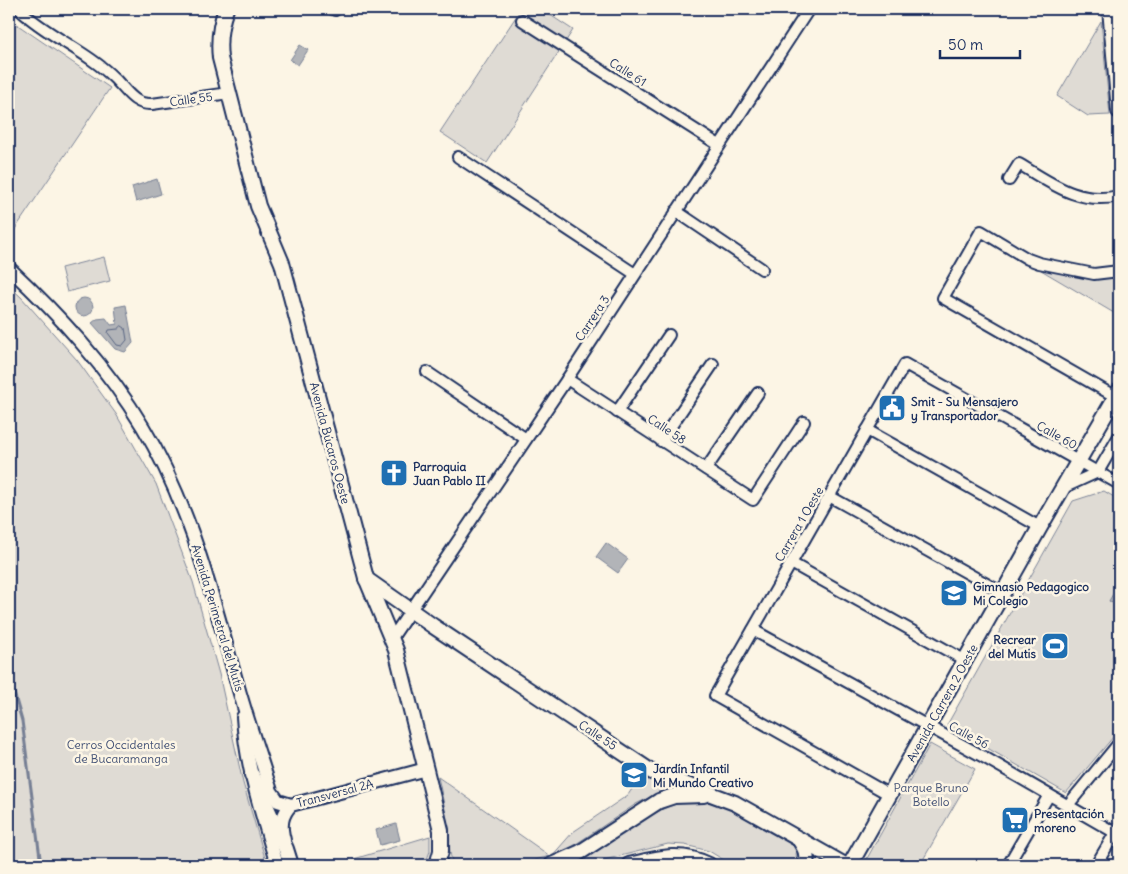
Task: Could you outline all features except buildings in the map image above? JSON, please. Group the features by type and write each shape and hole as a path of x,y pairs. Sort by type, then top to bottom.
{"main road":[{"path":"224,14 233,9"},
{"path":"1110,9 1111,16 1119,26"},
{"path":"1110,9 1116,43 1119,111"},
{"name":"Avenida Búcaros Oeste","path":"224,14 219,48 229,93 258,206 282,263 366,578 396,650 442,835 441,851 437,865"},
{"name":"Avenida Carrera 2 Oeste","path":"850,865 1040,527 1118,394"},
{"name":"Calle 55","path":"366,578 410,611 652,772 718,795 735,803 845,865"},
{"path":"252,775 292,865"},
{"path":"552,865 579,853 646,808 667,798 684,795 718,795"},
{"path":"799,839 805,848 807,856 806,865"},
{"path":"629,865 673,856 694,859 708,865"}],"street":[{"name":"Calle 55","path":"19,9 109,74 137,101 152,104 229,93"},
{"name":"Carrera 3","path":"392,638 567,379 809,9"},
{"name":"Calle 61","path":"522,20 720,145"},
{"path":"458,157 635,274"},
{"path":"1010,180 1018,164 1057,187 1077,196 1091,199 1106,199 1119,196"},
{"path":"676,211 762,269"},
{"path":"1118,394 943,298 980,231 1039,263 1094,274 1119,271"},
{"name":"Avenida Perimetral del Mutis","path":"9,268 80,340 110,378 143,427 166,471 198,549 271,790 278,801 291,805"},
{"path":"617,412 669,335"},
{"path":"661,441 713,364"},
{"name":"Carrera 1 Oeste","path":"890,795 715,696 905,364"},
{"name":"Calle 60","path":"905,364 1119,484"},
{"path":"427,372 526,439"},
{"name":"Calle 58","path":"567,379 753,500 804,422"},
{"path":"706,470 758,393"},
{"path":"867,430 1040,527"},
{"path":"1063,488 1098,472 1119,436"},
{"path":"829,496 1003,594"},
{"path":"791,563 966,661"},
{"name":"Calle 56","path":"753,630 982,756 1117,834"},
{"name":"Avenida Perimetral del Mutis","path":"242,698 244,733 252,775 277,865"},
{"path":"1068,805 1119,743"},
{"name":"Transversal 2A","path":"286,849 281,824 283,815 291,805 426,768"},
{"path":"1008,865 1049,795"},
{"path":"1096,865 1117,834"}],"green space":[{"path":"521,9 541,9 573,30 487,163 440,132"},
{"path":"9,19 110,88 9,238"},
{"path":"1101,21 1110,115 1088,116 1057,96"},
{"path":"104,257 110,281 67,292 61,268"},
{"path":"1041,270 1119,274 1119,316"},
{"name":"Cerros Occidentales de Bucaramanga","path":"9,286 77,360 116,414 156,484 193,582 219,674 243,783 267,865 9,865"},
{"name":"Recrear del Mutis","path":"1104,491 1119,500 1119,730 1066,793 947,725 1073,501"},
{"name":"Parque Bruno Botello","path":"930,744 975,769 920,865 864,864"},
{"path":"641,775 667,789 636,804 573,846 551,857 573,832 628,795"},
{"path":"438,777 550,856 516,865 454,865"},
{"path":"694,800 724,805 792,844 796,851 797,865 732,865 709,851 685,845 668,844 584,865 572,865 661,810"},
{"path":"430,836 430,851 425,865 356,865 354,859"}],"water":[{"path":"300,45 308,50 298,65 290,60"},
{"path":"157,179 161,194 136,202 132,187"},
{"path":"84,298 90,301 93,307 90,313 84,316 78,313 75,307 78,301"},
{"path":"126,305 133,343 125,352 115,349 92,323 97,319 106,318 111,325 117,324 115,307"},
{"path":"606,543 628,559 618,573 596,557"},
{"path":"1119,583 1119,607 1109,601"},
{"path":"396,824 400,840 380,845 376,830"}],"waterway":[{"path":"9,675 22,721 41,865"}],"place":[{"name":"Smit - Su Mensajero y Transportador","path":"892,408"},
{"name":"Parroquia Juan Pablo II","path":"394,473"},
{"name":"Gimnasio Pedagogico Mi Colegio","path":"954,593"},
{"name":"Recrear del Mutis","path":"1055,646"},
{"name":"Jardín Infantil Mi Mundo Creativo","path":"634,775"},
{"name":"Presentación moreno","path":"1015,820"}]}
